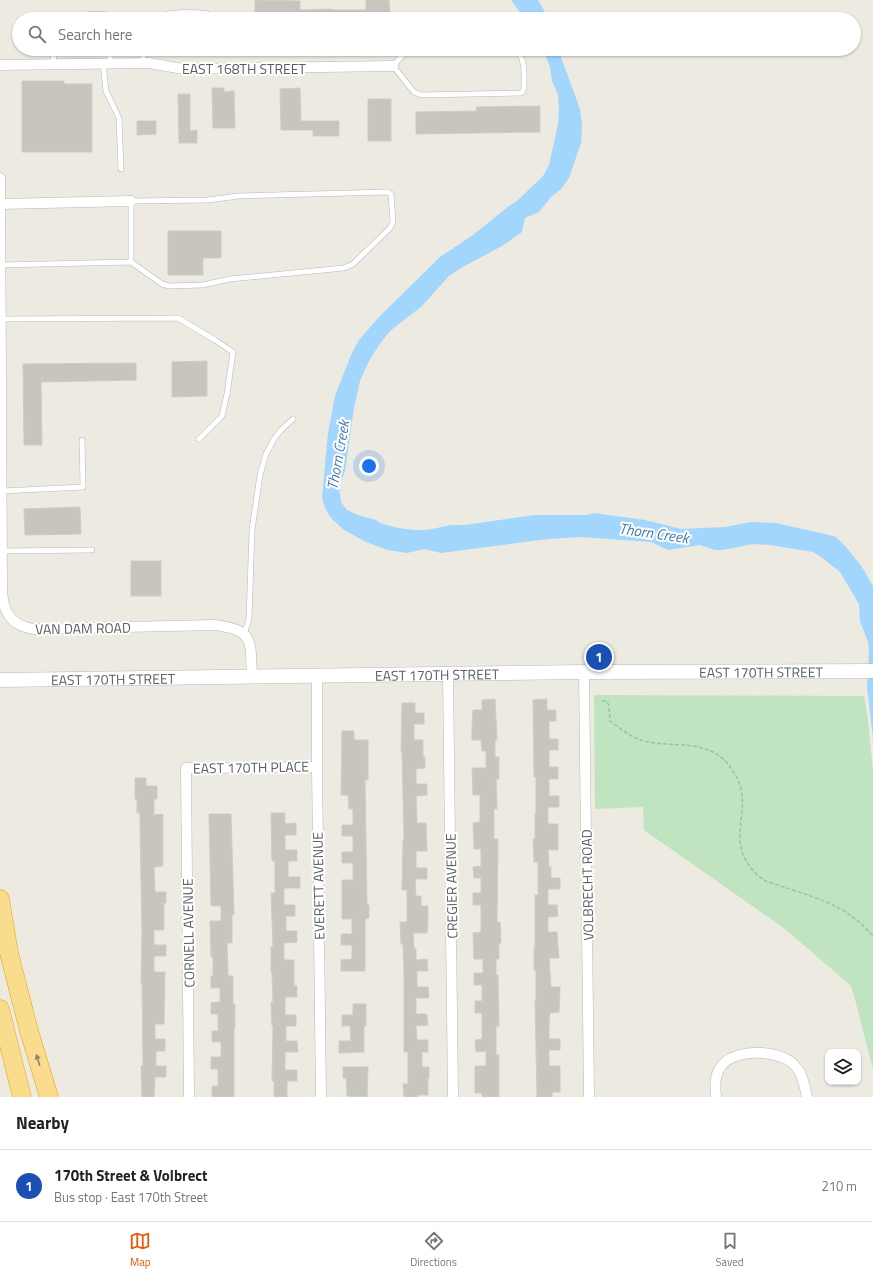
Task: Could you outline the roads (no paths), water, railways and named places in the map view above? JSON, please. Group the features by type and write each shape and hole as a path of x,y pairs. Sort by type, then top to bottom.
{"highway":[{"path":"0,898 13,967 29,1031 49,1097"},
{"path":"0,1009 22,1097"}],"street":[{"name":"EAST 168TH STREET","path":"0,65 143,63 183,69 393,66"},
{"name":"VAN DAM ROAD","path":"0,178 2,319 2,551 3,599 7,614 13,621 28,629 215,625 228,626 244,634"},
{"path":"1,204 131,201"},
{"path":"244,634 248,639 250,646 252,676"},
{"name":"EAST 170TH STREET","path":"0,680 584,672 873,671"},
{"name":"VOLBRECHT ROAD","path":"584,672 589,1097"},
{"name":"CREGIER AVENUE","path":"448,674 453,1097"},
{"name":"EVERETT AVENUE","path":"317,675 321,1097"},
{"name":"EAST 170TH PLACE","path":"186,768 317,767"},
{"name":"CORNELL AVENUE","path":"186,768 189,1097"},
{"path":"716,1097 715,1083 718,1072 723,1064 729,1059 738,1055 764,1054 779,1056 790,1061 797,1067 802,1077 807,1097"}],"lane":[{"path":"53,64 54,56"},
{"path":"108,56 106,91 119,118 120,169"},
{"path":"143,56 143,63"},
{"path":"402,56 393,66 414,92 421,95 521,93 524,88 524,63 521,56"},
{"path":"1,265 131,262 162,284 168,286 203,285 230,279 336,270 352,264 390,228 393,222 392,197 388,192 239,196 208,200 131,201 131,262"},
{"path":"2,319 178,318 215,340 233,352 227,394 222,416 199,439"},
{"path":"244,634 249,619 252,530 260,475 266,454 274,439 293,419"},
{"path":"2,491 83,487 82,440"},
{"path":"2,551 92,550"}],"water":[{"path":"511,0 538,0 545,12 520,12"},
{"name":"Thorn Creek","path":"546,56 561,56 580,109 582,126 581,143 569,178 562,188 551,197 539,212 525,218 522,232 502,246 449,276 422,306 390,331 379,345 369,361 360,381 354,408 345,471 339,486 341,502 347,510 358,515 398,528 414,530 427,530 451,525 465,525 535,515 587,515 594,513 645,520 681,529 725,527 751,522 776,523 836,537 862,567 873,586 873,738 867,687 869,651 868,642 860,621 859,604 840,572 813,552 770,545 753,544 723,550 715,550 700,545 668,550 651,542 580,537 548,539 441,553 425,549 407,553 388,550 366,542 344,530 331,518 325,508 322,498 328,433 335,396 351,355 359,340 379,317 440,257 473,235 517,201 543,176 549,165 558,124 559,109 558,95 552,81 550,67"}],"place":[{"name":"170th Street & Volbrect","path":"599,657"}]}
